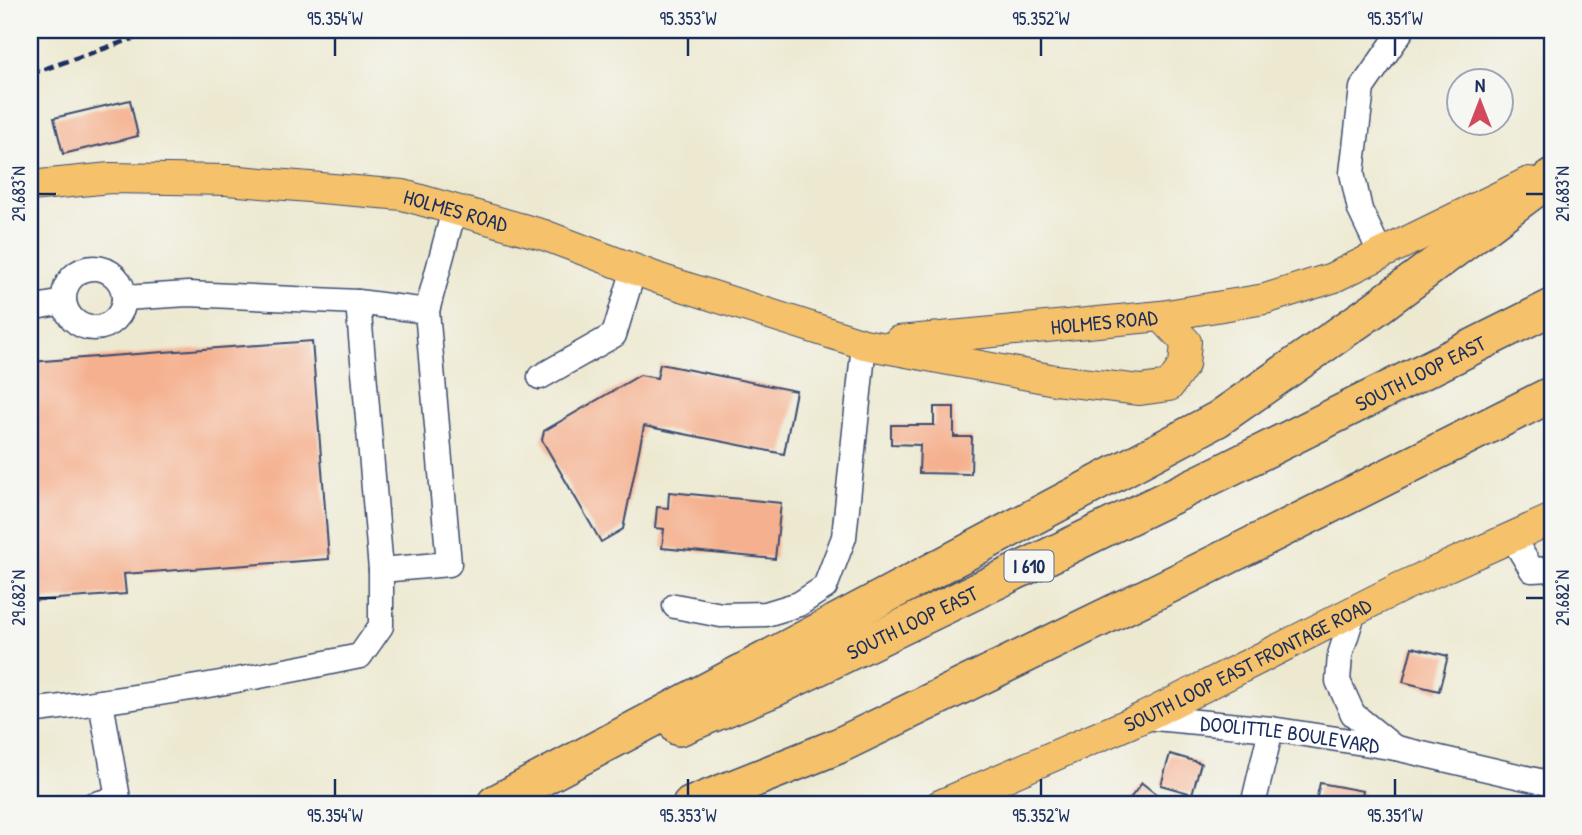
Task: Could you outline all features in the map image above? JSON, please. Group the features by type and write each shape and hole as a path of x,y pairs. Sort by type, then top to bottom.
{"highway":[{"path":"492,804 1219,419 1375,309 1552,177"},
{"name":"SOUTH LOOP EAST","path":"492,804 774,689 1222,472 1552,307"},
{"path":"690,805 838,746 1199,571 1552,394"}],"main road":[{"path":"1161,316 1265,299 1332,278 1552,170"},
{"name":"HOLMES ROAD","path":"30,186 110,178 227,180 402,195 544,235 634,269 864,344 1055,380 1140,390 1169,386 1184,365 1186,342 1161,316 864,344"},
{"name":"SOUTH LOOP EAST FRONTAGE ROAD","path":"940,805 1144,717 1401,587 1552,519"}],"street":[{"path":"1381,254 1360,210 1352,173 1362,88 1402,30"},
{"path":"381,570 449,564 427,311 454,210"},
{"path":"91,268 101,269 117,279 124,298 118,316 101,327 91,328 81,326 73,320 64,302 64,292 74,276 91,268"},
{"path":"540,377 614,335 634,269"},
{"path":"124,298 188,294 358,302 427,311"},
{"path":"30,308 64,302"},
{"path":"30,711 245,680 360,656 381,626 381,570 358,302"},
{"path":"675,606 721,615 766,614 799,604 825,587 844,537 864,344"},
{"path":"1512,537 1532,570 1552,569"},
{"name":"DOOLITTLE BOULEVARD","path":"1354,611 1340,655 1338,681 1353,714 1396,748"},
{"path":"92,805 118,798 102,702"},
{"name":"DOOLITTLE BOULEVARD","path":"1144,717 1272,729 1396,748 1552,783"},
{"path":"1253,805 1272,729"}],"building":[{"path":"130,100 138,136 63,154 54,118"},
{"path":"312,341 329,559 124,574 126,594 30,601 30,362"},
{"path":"660,364 796,391 784,454 644,426 623,529 601,542 542,440 544,431 640,375 657,378"},
{"path":"934,407 954,407 954,437 972,437 971,474 919,473 920,445 891,444 891,425 934,425"},
{"path":"669,492 781,503 775,559 662,548 664,529 655,528 657,507 668,508"},
{"path":"1412,647 1448,656 1439,691 1403,682"},
{"path":"1170,754 1201,763 1192,794 1161,785"},
{"path":"1142,783 1170,805 1125,805"},
{"path":"1320,783 1363,791 1360,805 1315,805"}],"railway":[{"path":"30,74 158,30"}]}
